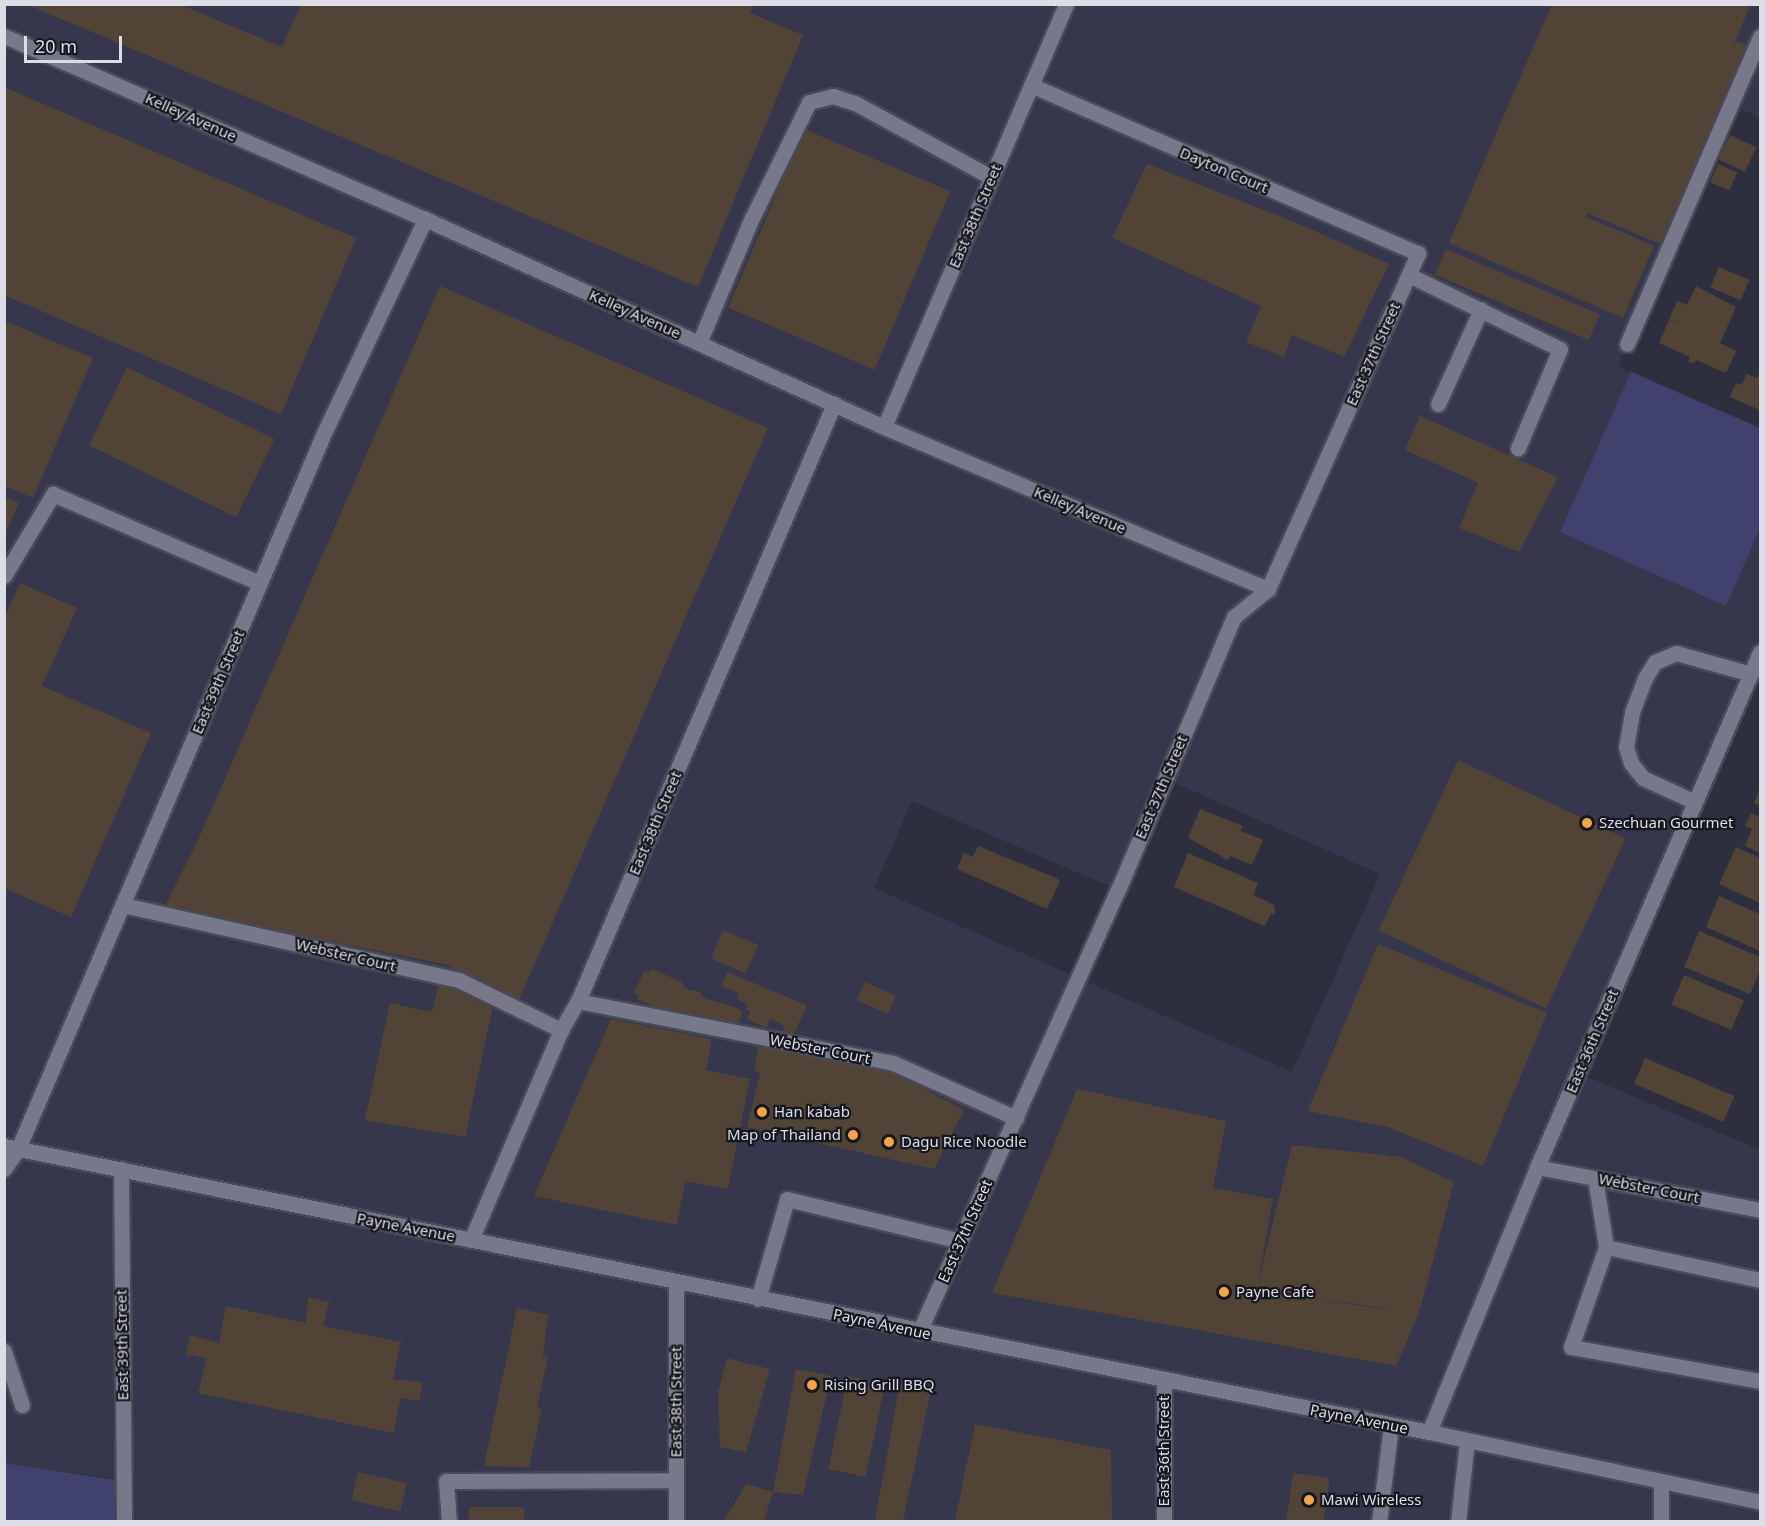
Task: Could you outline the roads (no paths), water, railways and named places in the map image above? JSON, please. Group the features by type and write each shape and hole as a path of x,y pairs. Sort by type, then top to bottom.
{"street":[{"name":"East 38th Street","path":"884,428 1066,4"},
{"name":"Kelley Avenue","path":"4,36 425,219 884,428 1268,589"},
{"path":"1627,344 1761,36"},
{"name":"Dayton Court","path":"1031,85 1418,253"},
{"path":"699,343 787,144 809,102 819,97 855,103 991,177"},
{"name":"East 39th Street","path":"4,1169 11,1147 123,905 324,433 425,219"},
{"name":"East 37th Street","path":"919,1332 1016,1118 1234,617 1268,589 1418,253"},
{"path":"1408,275 1560,349 1518,448"},
{"path":"1438,404 1481,309"},
{"name":"East 38th Street","path":"471,1240 561,1030 578,1001 834,404"},
{"path":"4,576 53,494 260,583"},
{"name":"East 36th Street","path":"1429,1432 1538,1167 1761,652"},
{"path":"1695,802 1643,778 1631,763 1626,747 1632,712 1645,678 1655,662 1676,653 1751,674"},
{"name":"Webster Court","path":"123,905 459,980 561,1030"},
{"name":"Webster Court","path":"578,1001 893,1063 1016,1118"},
{"name":"Payne Avenue","path":"11,1147 919,1332 1429,1432 1761,1502"},
{"name":"Webster Court","path":"1538,1167 1761,1210"},
{"name":"East 39th Street","path":"121,1169 124,1521"},
{"path":"1594,1178 1606,1247 1571,1347 1761,1381"},
{"path":"758,1299 787,1199 960,1241"},
{"path":"1606,1247 1761,1280"},
{"name":"East 38th Street","path":"676,1282 676,1521"},
{"path":"4,1351 22,1405"},
{"name":"East 36th Street","path":"1164,1381 1164,1521"},
{"path":"1379,1521 1390,1425"},
{"path":"1458,1521 1467,1440"},
{"path":"449,1521 446,1481 676,1480"},
{"path":"1661,1482 1661,1521"}],"place":[{"name":"Szechuan Gourmet","path":"1587,823"},
{"name":"Han kabab","path":"762,1112"},
{"name":"Map of Thailand","path":"853,1135"},
{"name":"Dagu Rice Noodle","path":"889,1142"},
{"name":"Payne Cafe","path":"1224,1292"},
{"name":"Rising Grill BBQ","path":"812,1385"},
{"name":"Mawi Wireless","path":"1309,1500"}]}
